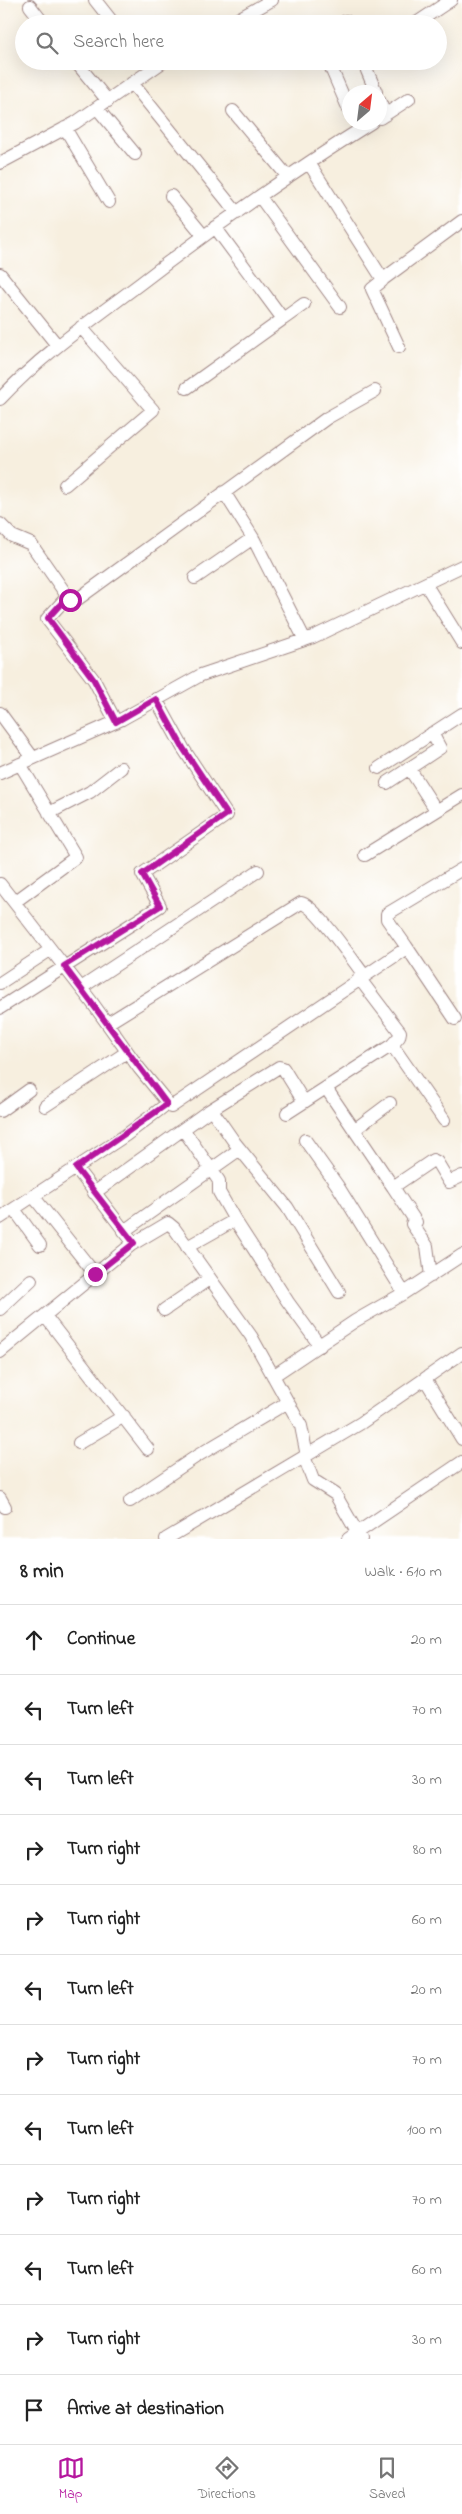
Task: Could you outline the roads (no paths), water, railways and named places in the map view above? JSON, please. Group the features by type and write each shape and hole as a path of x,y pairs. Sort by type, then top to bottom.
{"street":[{"path":"95,0 107,15"},
{"path":"244,15 272,0"},
{"path":"428,15 451,0"},
{"path":"30,6 37,15"},
{"path":"81,70 136,154"},
{"path":"0,163 65,128 102,105 132,83 143,70"},
{"path":"332,70 342,93"},
{"path":"367,70 373,85"},
{"path":"132,83 237,213"},
{"path":"387,113 409,99"},
{"path":"233,111 288,177"},
{"path":"65,128 109,202"},
{"path":"0,399 26,371 57,344 215,227 309,163 352,130"},
{"path":"309,163 382,280"},
{"path":"171,196 203,236"},
{"path":"260,197 340,307"},
{"path":"400,347 372,289 462,221"},
{"path":"215,227 283,319"},
{"path":"0,274 57,344"},
{"path":"187,388 304,304"},
{"path":"65,485 153,410 81,327"},
{"path":"0,524 11,535 31,544 71,601 75,601 334,414 375,391"},
{"path":"224,492 253,538 305,640"},
{"path":"195,578 253,538"},
{"path":"0,773 116,722 201,675 305,640 426,585 462,566"},
{"path":"426,585 462,643"},
{"path":"68,596 48,618 94,680 116,722"},
{"path":"0,1008 160,906 142,874 227,814 183,748 156,699"},
{"path":"0,713 33,758"},
{"path":"379,768 462,714"},
{"path":"387,783 440,748 432,733"},
{"path":"16,901 76,858 20,764"},
{"path":"48,813 90,792 121,768"},
{"path":"410,768 436,810"},
{"path":"365,855 462,795"},
{"path":"455,1019 387,919 387,914 462,869"},
{"path":"81,988 258,871"},
{"path":"0,884 16,901 50,950 108,1023 127,1052 167,1104 174,1106 406,946"},
{"path":"108,1023 300,902 305,904 318,916 400,1032 399,1037 392,1044 287,1112"},
{"path":"0,982 50,950"},
{"path":"392,1044 444,1120"},
{"path":"45,1106 127,1052"},
{"path":"94,1193 183,1129 279,1067 283,1068 304,1102"},
{"path":"326,1088 393,1187 427,1246 430,1276"},
{"path":"0,1111 29,1090"},
{"path":"354,1130 390,1103"},
{"path":"0,1218 76,1168 167,1104"},
{"path":"212,1110 287,1207 339,1292"},
{"path":"183,1129 219,1181 219,1192 235,1220 264,1262 288,1302 320,1346"},
{"path":"305,1140 337,1185 404,1293"},
{"path":"124,1231 240,1148"},
{"path":"393,1187 433,1160 438,1162 449,1182 462,1176"},
{"path":"76,1168 134,1243"},
{"path":"33,1196 95,1274"},
{"path":"14,1209 40,1245"},
{"path":"187,1247 235,1220"},
{"path":"0,1352 134,1243 168,1224 174,1228 209,1279 236,1313 274,1376 302,1429 306,1450 305,1457 314,1480 335,1494 355,1537 462,1462"},
{"path":"274,1376 355,1321 404,1293 462,1255"},
{"path":"164,1310 209,1279"},
{"path":"0,1309 32,1280"},
{"path":"44,1316 148,1449"},
{"path":"166,1539 361,1423 462,1353"},
{"path":"425,1379 462,1438"},
{"path":"130,1501 197,1456 288,1402"},
{"path":"79,1443 124,1416"}]}
